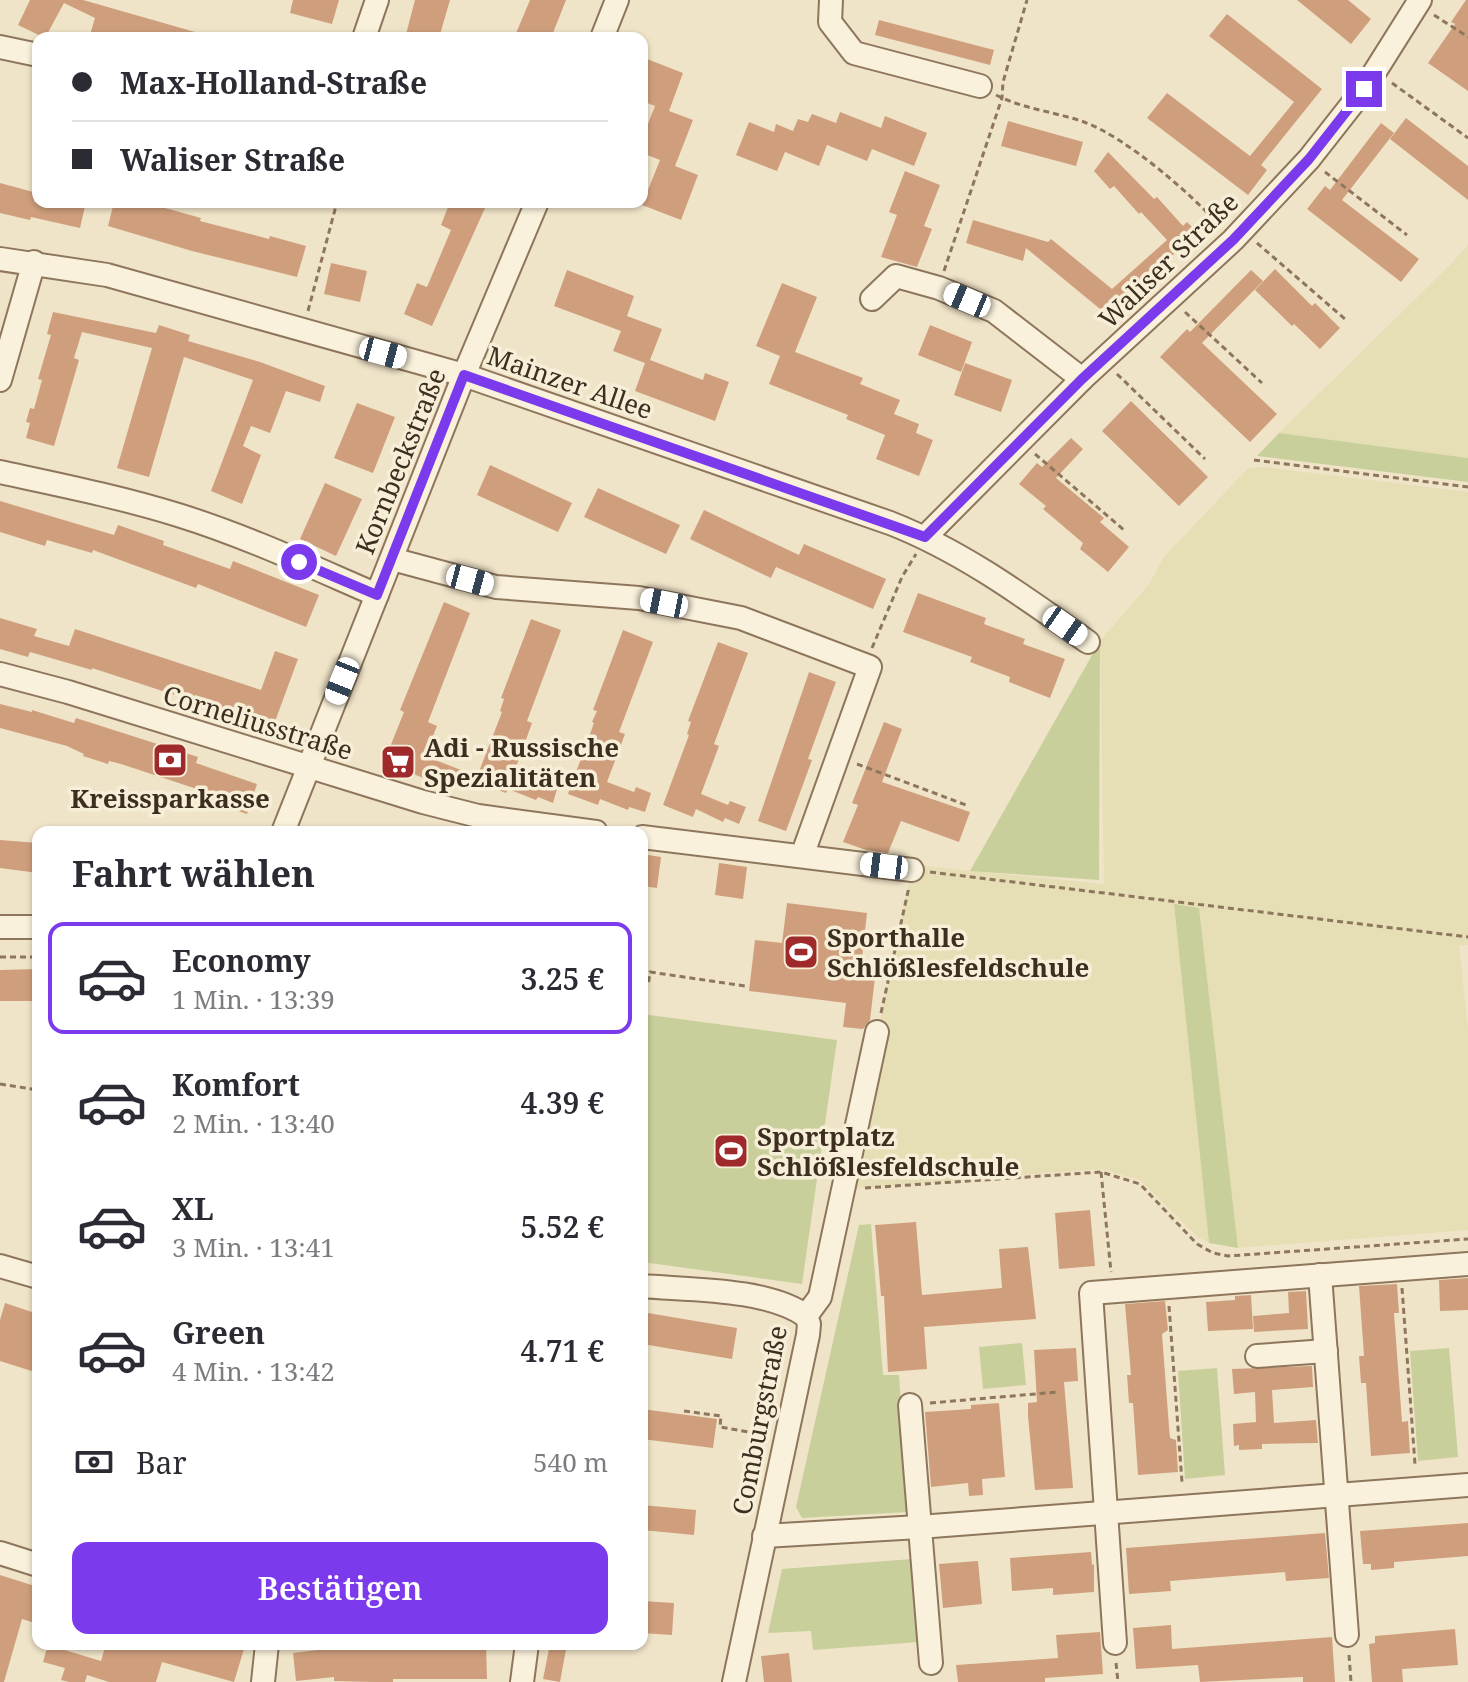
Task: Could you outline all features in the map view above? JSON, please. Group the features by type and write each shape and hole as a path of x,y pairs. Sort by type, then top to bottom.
{"street":[{"path":"366,32 377,0"},
{"path":"604,32 617,0"},
{"path":"831,0 830,22 854,53 980,86"},
{"name":"Waliser Straße","path":"925,537 1082,379 1238,235 1309,159 1375,72 1412,4"},
{"path":"0,47 32,54"},
{"name":"Kornbeckstraße","path":"285,826 464,375 534,208"},
{"name":"Mainzer Allee","path":"0,259 107,275 464,375 925,537 1018,593 1088,642"},
{"path":"0,380 34,262"},
{"path":"872,299 896,276 939,288 994,311 1082,379"},
{"path":"0,472 180,515 273,550 377,595"},
{"path":"392,559 496,587 639,598 741,618 870,667 802,856"},
{"name":"Corneliusstraße","path":"0,674 68,692 423,802 478,816 552,826"},
{"path":"648,838 912,870"},
{"path":"0,927 32,927"},
{"name":"Comburgstraße","path":"734,1682 808,1335 806,1316 820,1297 877,1032"},
{"path":"1115,1643 1091,1293 1468,1264"},
{"path":"0,1266 32,1275"},
{"path":"1320,1275 1347,1635"},
{"path":"648,1287 751,1297 794,1308 806,1316"},
{"path":"1257,1356 1326,1351"},
{"path":"910,1405 931,1663"},
{"path":"764,1536 1468,1485"},
{"path":"0,1553 32,1563"},
{"path":"263,1682 266,1650"},
{"path":"522,1682 526,1650"}],"path":[{"path":"939,288 1002,98 1003,82 1027,0"},
{"path":"1412,4 1468,37"},
{"path":"1375,72 1468,138"},
{"path":"1002,98 1086,123 1116,140 1192,196 1345,319"},
{"path":"1309,159 1407,235"},
{"path":"303,331 335,208"},
{"path":"1170,299 1262,383"},
{"path":"1103,360 1205,459"},
{"path":"1019,441 1124,530"},
{"path":"1254,460 1468,487"},
{"path":"870,667 873,644 902,577 925,537"},
{"path":"838,757 966,805"},
{"path":"877,1032 912,870 1468,937"},
{"path":"0,957 32,957"},
{"path":"648,986 650,972 745,986"},
{"path":"0,1084 32,1089"},
{"path":"845,1189 1101,1172 1140,1184 1197,1244 1213,1253 1228,1256 1468,1239"},
{"path":"1101,1172 1111,1276"},
{"path":"1401,1269 1415,1464"},
{"path":"1167,1287 1182,1482"},
{"path":"910,1405 1058,1392"},
{"path":"684,1411 721,1416 720,1427 785,1439"},
{"path":"1347,1635 1351,1682"}],"shaded area":[{"path":"1468,245 1468,458 1279,433 1450,265"},
{"path":"1264,467 1468,492 1468,945 1459,945 1468,1029 1468,1230 1238,1248 1199,908 1174,905 1209,1243 1198,1237 1140,1180 1100,1169 845,1189 913,865 1104,884 1100,641 1149,584 1164,557 1248,468"}],"green space":[{"path":"1279,433 1468,458 1468,482 1257,456"},
{"path":"1100,641 1099,880 970,871"},
{"path":"1174,904 1199,908 1238,1248 1209,1243"},
{"name":"Sportplatz Schlößlesfeldschule","path":"648,1015 837,1040 802,1284 648,1263"},
{"path":"871,1224 883,1375 899,1375 908,1512 802,1518 796,1507 859,1225"},
{"path":"1022,1343 1026,1385 983,1389 979,1347"},
{"path":"1449,1348 1458,1457 1418,1461 1410,1351"},
{"path":"1217,1368 1225,1475 1185,1479 1178,1371"},
{"path":"912,1559 919,1642 813,1650 811,1631 768,1633 782,1569"}],"building":[{"path":"30,0 83,0 195,32 91,32 95,18 64,3 48,32 33,32 18,25"},
{"path":"293,0 339,0 332,24 290,13"},
{"path":"415,0 450,0 441,32 407,32"},
{"path":"530,0 566,0 553,32 517,32"},
{"path":"1297,0 1348,0 1371,19 1351,44"},
{"path":"1466,0 1468,91 1428,63 1455,24 1451,22"},
{"path":"1227,14 1322,89 1261,165 1267,170 1248,195 1147,118 1167,93 1250,156 1294,102 1209,36"},
{"path":"879,20 994,50 990,65 875,35"},
{"path":"648,59 683,73 669,111 693,120 675,166 698,175 681,220 648,207 648,190 660,160 648,155 648,124 655,106 648,103"},
{"path":"840,112 881,128 885,116 927,133 914,166 872,149 867,161 827,145 819,166 785,152 777,171 736,155 749,122 774,132 776,124 793,131 798,119 808,122 812,114 836,123"},
{"path":"1406,118 1468,166 1468,200 1390,139"},
{"path":"1008,121 1083,142 1076,166 1001,146"},
{"path":"1381,123 1394,133 1342,200 1419,259 1401,282 1307,209 1325,186 1330,190"},
{"path":"1108,152 1183,226 1187,222 1198,233 1134,289 1111,318 1026,248 1023,261 966,243 973,220 1048,242 1051,239 1112,289 1167,240 1114,186 1110,189 1094,171"},
{"path":"905,171 940,185 924,226 932,229 917,267 881,257 897,215 889,212"},
{"path":"0,183 32,192 32,208 85,208 80,228 0,213"},
{"path":"112,208 165,208 201,218 200,221 306,246 297,277 108,226"},
{"path":"448,208 485,208 432,326 404,314 417,283 427,287 451,230 441,225"},
{"path":"331,263 367,271 360,302 324,294"},
{"path":"1275,269 1312,306 1315,303 1340,328 1320,349 1255,290"},
{"path":"567,270 634,296 627,316 662,329 650,360 703,380 705,373 729,382 715,421 635,391 645,363 613,351 621,331 554,306"},
{"path":"1251,270 1263,281 1202,343 1277,414 1250,442 1160,357 1187,329 1190,332"},
{"path":"782,283 817,297 795,352 863,378 860,384 900,400 894,414 919,424 916,433 933,440 919,476 876,459 885,435 846,419 848,415 769,384 780,356 756,346"},
{"path":"53,312 156,333 159,325 190,335 188,341 260,362 325,386 320,402 286,391 270,433 251,426 243,446 261,455 242,504 211,491 253,380 184,357 149,477 117,468 152,348 82,332 74,358 79,360 54,446 26,438 30,423 26,422 30,408 34,409 42,380 38,379 51,335 47,334"},
{"path":"930,325 972,342 961,372 918,355"},
{"path":"965,363 1012,380 1001,412 954,395"},
{"path":"1131,401 1208,477 1179,506 1102,431"},
{"path":"357,403 395,417 373,473 334,458"},
{"path":"1071,438 1083,449 1056,478 1104,518 1100,522 1129,547 1108,572 1080,549 1083,543 1043,509 1046,506 1019,484 1037,463 1042,467"},
{"path":"490,465 572,503 558,532 477,495"},
{"path":"325,483 362,499 336,556 300,539"},
{"path":"598,488 680,525 666,554 584,517"},
{"path":"0,501 114,535 118,525 230,569 233,561 319,595 306,627 198,584 196,588 93,550 92,553 47,540 45,546 0,532"},
{"path":"704,510 799,555 804,544 886,579 873,609 776,567 771,578 690,539"},
{"path":"918,593 986,618 984,624 1025,639 1023,644 1065,659 1050,698 1009,682 1010,677 970,662 972,657 903,632"},
{"path":"444,602 470,613 428,722 437,726 425,756 466,772 459,788 445,782 443,786 384,762 404,712 400,710"},
{"path":"0,618 37,629 34,636 69,646 75,629 261,690 275,651 298,659 273,727 92,668 30,652 28,657 0,649"},
{"path":"531,619 561,630 527,721 532,723 515,770 559,782 553,803 508,789 506,793 475,782 502,712 504,699 501,698"},
{"path":"623,630 653,642 619,732 625,734 607,782 634,792 636,787 651,793 645,812 629,807 628,810 600,799 598,805 568,794 594,723 597,711 593,710"},
{"path":"718,642 748,653 714,744 719,746 701,794 728,805 730,801 746,807 739,824 725,818 723,822 696,809 693,817 663,805 689,735 691,722 688,721"},
{"path":"809,672 836,682 786,831 758,821"},
{"path":"0,704 74,723 76,718 198,757 196,763 257,784 247,814 200,798 203,791 121,764 109,761 108,764 83,756 67,746 0,728"},
{"path":"884,722 902,729 882,782 970,812 959,842 901,821 888,853 843,842 858,805 852,803"},
{"path":"0,840 32,843 32,872 0,868"},
{"path":"648,855 661,857 657,888 648,887"},
{"path":"719,863 747,867 743,899 715,895"},
{"name":"Sporthalle Schlößlesfeldschule","path":"787,903 867,913 861,967 876,969 870,1020 863,1029 843,1027 846,1003 749,991 755,940 782,943"},
{"path":"32,969 32,1001 0,1001 0,970"},
{"path":"1090,1210 1095,1266 1059,1269 1055,1213"},
{"path":"916,1222 922,1295 1002,1288 999,1249 1028,1247 1036,1319 924,1327 927,1369 888,1372 884,1296 881,1296 875,1225"},
{"path":"1468,1278 1468,1310 1440,1311 1439,1280"},
{"path":"1397,1284 1399,1313 1394,1313 1402,1422 1408,1421 1410,1453 1371,1456 1366,1383 1361,1383 1359,1356 1364,1356 1359,1286"},
{"path":"1306,1291 1308,1329 1254,1332 1253,1316 1289,1313 1288,1292"},
{"path":"1251,1295 1253,1329 1208,1331 1206,1302 1235,1300 1235,1296"},
{"path":"1165,1301 1168,1330 1162,1334 1169,1427 1170,1438 1176,1440 1178,1472 1138,1475 1133,1403 1129,1403 1127,1375 1131,1375 1125,1304"},
{"path":"5,1303 32,1312 32,1371 0,1361 0,1320"},
{"path":"648,1313 737,1328 732,1359 648,1345"},
{"path":"1076,1348 1078,1381 1064,1382 1073,1488 1035,1490 1028,1416 1028,1403 1037,1402 1034,1350"},
{"path":"1312,1366 1313,1387 1272,1390 1274,1423 1316,1420 1318,1443 1262,1444 1262,1449 1239,1450 1239,1445 1234,1446 1233,1424 1256,1422 1255,1392 1234,1394 1232,1369"},
{"path":"999,1403 1005,1477 982,1479 983,1495 969,1496 968,1483 931,1487 925,1412 971,1409 971,1405"},
{"path":"648,1410 717,1419 713,1448 648,1440"},
{"path":"648,1506 696,1510 694,1535 648,1531"},
{"path":"1468,1523 1468,1556 1394,1562 1394,1568 1371,1570 1371,1564 1363,1564 1360,1531"},
{"path":"1325,1533 1329,1578 1286,1581 1285,1572 1170,1581 1171,1591 1129,1594 1126,1548"},
{"path":"1091,1552 1094,1592 1053,1595 1053,1588 1012,1591 1010,1558"},
{"path":"978,1561 982,1604 943,1608 939,1564"},
{"path":"0,1575 32,1585 32,1622 22,1619 4,1682 0,1682"},
{"path":"648,1601 674,1603 672,1635 648,1633"},
{"path":"1171,1625 1172,1649 1332,1637 1335,1682 1303,1682 1303,1677 1200,1682 1198,1665 1136,1669 1133,1628"},
{"path":"1455,1629 1458,1665 1402,1669 1403,1682 1372,1682 1369,1644 1375,1643 1375,1636"},
{"path":"1100,1632 1103,1674 1045,1678 1045,1682 958,1682 956,1665 1058,1658 1056,1635"},
{"path":"47,1650 65,1650 101,1661 104,1650 244,1650 234,1682 162,1662 156,1682 109,1682 87,1675 85,1682 69,1682 61,1680 65,1668 43,1662"},
{"path":"318,1650 486,1650 487,1679 393,1679 393,1682 375,1682 334,1681 334,1677 296,1681 293,1653"},
{"path":"549,1650 566,1650 560,1682 543,1679"},
{"path":"789,1653 792,1682 764,1682 761,1656"}],"place":[{"name":"Kreissparkasse","path":"170,760"},
{"name":"Adi - Russische Spezialitäten","path":"398,762"},
{"name":"Sporthalle Schlößlesfeldschule","path":"801,952"},
{"name":"Sportplatz Schlößlesfeldschule","path":"731,1151"}],"route":[{"path":"299,562 377,595 464,375 925,537 1082,379 1191,282 1233,240 1309,159 1364,89"}]}
